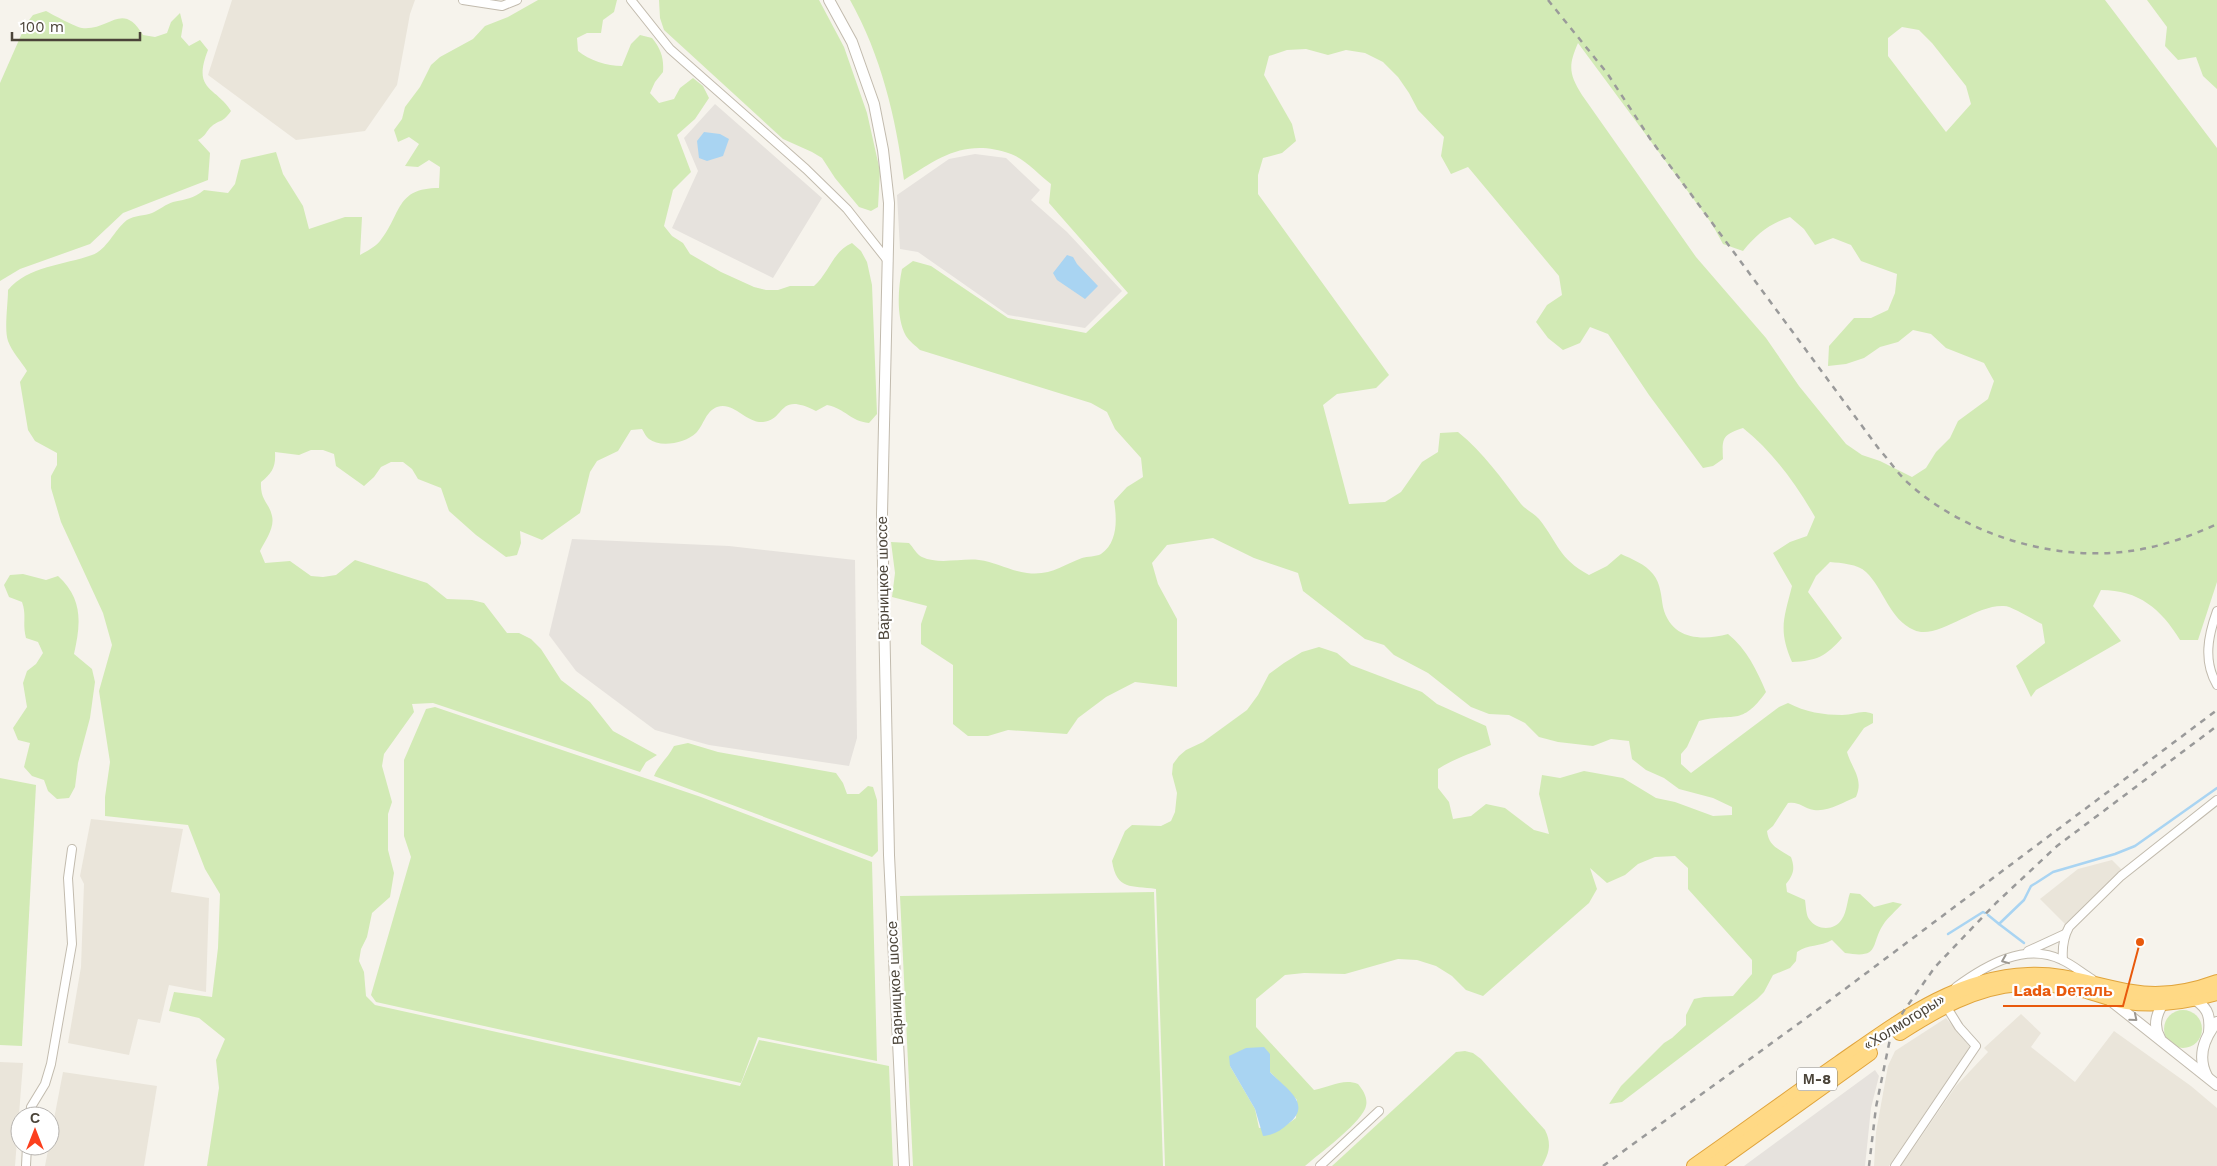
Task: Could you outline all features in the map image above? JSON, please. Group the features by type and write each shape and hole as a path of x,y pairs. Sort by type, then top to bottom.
{"highway":[{"name":"«Холмогоры»","path":"1712,1166 1890,1039 1944,1002 1976,983 2014,976 2058,975 2138,993 2177,992"},
{"name":"М-8","path":"2177,992 2217,982"},
{"name":"«Холмогоры»","path":"1694,1166 1912,1014 1944,1002 1983,991 2020,984 2068,988 2125,1002 2163,1004"},
{"name":"М-8","path":"2163,1004 2196,1000 2217,993"}],"street":[{"path":"463,0 502,6 517,0"},
{"path":"630,0 670,50 806,170 847,209 889,262"},
{"name":"Варницкое шоссе","path":"829,0 852,42 874,104 883,150 889,203 882,514 889,848 904,1166"},
{"path":"2217,611 2207,652 2210,672 2217,685"},
{"path":"2063,960 2065,934 2069,927 2121,876 2217,800"},
{"path":"32,1106 45,1084 52,1064 72,944 68,878 72,849"},
{"path":"1895,1166 1976,1046 1959,1027 1944,1002 1979,970 2065,934"},
{"path":"2023,953 2050,955 2063,960 2098,983"},
{"path":"2162,1041 2157,1030 2156,1020 2163,1004 2177,992 2196,1000 2208,1011 2207,1036 2202,1062 2207,1077"},
{"path":"2104,996 2127,1012 2217,1085"},
{"path":"2174,1051 2189,1054 2198,1049 2217,1022"},
{"path":"1320,1166 1379,1111"}],"shaded area":[{"path":"232,0 415,0 410,14 397,85 365,131 296,140 208,75"},
{"path":"715,104 822,198 773,278 672,228 698,171 684,138"},
{"path":"975,154 1006,158 1040,190 1031,200 1067,232 1122,291 1085,328 1008,315 918,252 900,249 897,195 949,159"},
{"path":"572,539 729,546 855,560 857,738 849,766 709,745 655,730 576,671 549,635"},
{"path":"91,819 183,829 171,892 209,898 206,992 169,985 160,1023 138,1019 129,1055 68,1043 81,967 84,884 80,876"},
{"path":"2112,860 2123,871 2065,924 2040,899 2078,869"},
{"path":"2021,1014 2041,1033 2031,1047 2075,1082 2114,1031 2191,1086 2217,1108 2217,1166 1901,1166 1956,1086 1988,1052 1984,1048"},
{"path":"1946,1018 1970,1047 1889,1166 1874,1166 1876,1132 1888,1066 1895,1051"},
{"path":"0,1062 23,1063 20,1106 10,1106 10,1156 16,1156 15,1166 0,1166"},
{"path":"1875,1070 1879,1076 1871,1108 1865,1166 1744,1166"},
{"path":"63,1072 157,1086 144,1166 45,1166 47,1156 60,1156 60,1106 56,1106"}],"green space":[{"path":"538,0 617,0 614,12 603,20 601,33 587,33 577,38 578,51 598,62 622,66 631,44 640,35 652,38 660,50 663,62 663,72 655,82 650,93 659,103 674,99 680,88 693,78 703,86 709,98 695,119 677,135 691,172 673,190 664,226 672,236 683,243 690,254 721,272 754,287 778,290 790,286 814,286 840,251 852,243 861,251 867,262 872,285 877,414 869,423 857,420 839,409 827,405 816,411 794,404 788,405 776,417 763,422 751,419 734,409 723,406 713,409 696,433 680,442 666,444 654,442 646,436 642,429 631,430 618,451 597,461 590,472 580,513 542,540 520,531 521,543 517,555 506,557 476,535 449,511 441,488 418,479 412,469 403,462 391,462 381,467 364,486 336,466 334,454 323,450 311,450 299,455 275,452 275,462 272,469 261,482 263,497 271,511 273,521 260,551 265,563 290,561 311,576 323,577 336,575 355,560 427,583 447,599 472,600 484,603 507,633 519,633 531,639 541,649 561,680 590,702 613,731 657,755 646,762 640,772 433,703 412,704 414,712 384,754 382,766 392,802 388,814 388,850 394,873 390,897 372,913 367,937 361,949 359,961 364,972 366,996 375,1005 740,1086 759,1040 889,1066 893,1166 207,1166 219,1088 216,1060 225,1039 199,1018 169,1011 174,992 212,997 218,948 220,894 205,869 188,825 105,816 105,797 110,762 99,691 112,645 103,613 61,522 51,488 51,476 57,465 57,453 35,441 28,430 20,382 27,371 12,349 7,336 8,290 16,282 36,271 92,255 102,249 122,224 130,218 152,213 170,203 193,197 204,190 228,193 235,184 241,160 276,152 283,174 303,206 309,229 345,217 362,217 360,255 380,241 401,204 414,192 439,188 440,167 429,160 418,167 405,166 419,144 409,137 398,142 394,130 402,119 405,107 420,87 431,65 440,57 473,39 485,26 508,17"},
{"path":"659,0 819,0 844,47 867,113 880,171 878,207 871,211 859,207 835,178 822,158 783,139 664,30 660,18"},
{"path":"850,0 2105,0 2217,148 2217,582 2198,640 2180,640 2165,619 2148,603 2127,593 2101,590 2093,606 2121,641 2036,690 2031,697 2016,666 2045,643 2042,624 2004,606 1981,610 1934,631 1923,632 1914,630 1898,619 1878,587 1863,569 1844,563 1830,562 1816,576 1808,592 1842,638 1826,653 1815,659 1792,662 1785,641 1784,624 1792,586 1773,553 1790,542 1807,536 1815,517 1792,481 1774,458 1743,428 1727,435 1725,438 1723,442 1723,459 1713,466 1703,468 1649,395 1608,334 1590,327 1580,343 1563,350 1548,338 1536,322 1547,305 1562,295 1559,276 1468,167 1451,174 1441,156 1444,137 1418,110 1398,77 1383,62 1365,53 1346,50 1328,55 1306,49 1287,50 1269,56 1264,75 1292,124 1296,141 1282,153 1263,158 1258,175 1258,194 1389,375 1376,388 1337,394 1323,405 1349,504 1385,502 1401,492 1422,462 1438,452 1440,433 1458,432 1484,457 1521,504 1539,519 1560,550 1579,569 1589,575 1607,566 1621,554 1646,567 1658,582 1663,607 1667,618 1673,626 1689,636 1708,637 1728,634 1746,653 1766,692 1750,710 1743,714 1699,721 1687,747 1681,754 1681,764 1691,773 1779,707 1788,703 1801,709 1821,714 1847,715 1865,712 1873,714 1873,723 1864,728 1847,752 1858,779 1859,785 1856,797 1830,808 1820,810 1788,803 1773,826 1767,831 1772,844 1791,857 1793,871 1786,884 1787,892 1805,900 1808,917 1817,926 1826,928 1839,923 1845,913 1850,893 1860,894 1874,907 1893,902 1902,904 1887,919 1879,932 1873,949 1869,952 1864,954 1845,953 1832,940 1801,949 1797,952 1796,961 1790,968 1773,975 1764,992 1757,999 1622,1102 1609,1104 1621,1086 1664,1043 1686,1025 1686,1015 1694,999 1733,996 1752,974 1752,960 1688,889 1688,868 1675,856 1655,857 1638,864 1625,875 1607,883 1590,868 1597,889 1589,903 1483,996 1466,990 1452,976 1436,966 1417,960 1398,959 1345,974 1304,973 1285,975 1256,999 1256,1027 1314,1090 1342,1082 1358,1084 1366,1099 1365,1109 1361,1116 1305,1166 1165,1166 1156,889 1126,885 1117,877 1112,861 1125,831 1132,825 1161,826 1171,821 1175,812 1177,793 1172,774 1173,764 1186,750 1203,742 1247,710 1258,695 1269,674 1284,663 1302,652 1319,647 1337,653 1351,665 1422,692 1437,704 1486,726 1491,745 1438,769 1438,788 1449,802 1453,819 1471,816 1486,804 1505,808 1534,830 1549,834 1539,794 1542,775 1560,778 1584,771 1623,778 1656,798 1675,802 1713,816 1732,815 1732,807 1713,798 1679,789 1664,778 1646,770 1632,759 1629,741 1611,739 1593,746 1558,742 1539,737 1525,723 1509,715 1489,714 1471,707 1428,673 1394,655 1384,645 1365,639 1303,591 1298,573 1254,558 1213,538 1167,545 1152,563 1158,584 1177,619 1177,687 1135,682 1106,697 1078,718 1067,734 1008,730 988,736 968,736 953,724 953,665 921,644 921,624 927,606 892,597 895,573 891,542 909,543 918,555 936,561 979,560 1035,574 1056,569 1082,558 1099,555 1111,543 1115,530 1116,515 1114,501 1127,487 1143,477 1141,458 1115,429 1107,412 1091,403 920,350 906,336 899,312 902,269 913,261 931,266 1008,318 1086,333 1128,293 1049,203 1051,184 1016,156 995,150 967,149 942,157 904,180 897,133 886,87 861,21","holes":["1902,27 1919,30 1932,43 1966,86 1971,104 1946,132 1888,56 1888,38","1578,43 1712,224 1723,244 1743,251 1764,230 1790,217 1804,229 1815,245 1833,238 1851,245 1861,261 1897,274 1895,293 1888,310 1871,318 1854,318 1829,346 1828,366 1846,364 1864,358 1880,347 1898,342 1913,330 1931,334 1946,348 1984,363 1994,381 1988,399 1958,421 1950,438 1936,452 1926,468 1912,477 1880,461 1862,455 1846,444 1799,386 1766,338 1696,257 1582,95 1572,75 1571,64","1270,1054 1270,1072 1297,1100 1296,1118 1289,1123 1259,1128 1255,1109 1230,1066"]},
{"path":"2147,0 2217,0 2217,89 2203,76 2196,57 2178,60 2165,46 2167,27"},
{"path":"46,11 82,28 92,28 122,18 129,20 143,35 155,37 167,33 171,22 180,13 183,25 181,37 189,46 200,40 208,50 204,63 204,81 231,111 198,140 210,153 208,180 123,213 90,244 20,269 0,281 0,83 26,24 33,15"},
{"path":"23,574 46,580 58,576 72,594 76,603 79,622 74,654 92,669 95,682 90,718 78,763 75,787 69,798 57,799 48,791 44,780 32,776 24,767 30,743 18,740 13,728 27,707 23,683 27,671 36,664 43,653 38,642 26,638 22,602 9,597 4,585 10,575"},
{"path":"435,707 701,797 872,862 877,1061 758,1037 741,1083 376,1002 371,995 411,857 404,836 404,760 426,709"},
{"path":"688,743 718,752 836,773 843,783 847,794 859,794 868,786 873,787 877,800 878,851 872,857 654,776 674,746"},
{"path":"0,778 36,785 22,1046 0,1045"},
{"path":"1154,892 1163,1166 913,1166 900,896"},
{"path":"2183,1010 2190,1011 2196,1016 2201,1022 2201,1036 2196,1042 2190,1047 2183,1048 2176,1047 2170,1042 2165,1036 2164,1029 2165,1022 2170,1016 2176,1011"},
{"path":"1465,1051 1473,1053 1481,1059 1545,1130 1549,1148 1542,1166 1332,1166 1456,1052"}],"water":[{"path":"704,132 720,134 729,139 723,156 707,161 699,158 697,141"},
{"path":"1067,255 1073,257 1077,264 1098,286 1085,299 1057,280 1053,273"},
{"path":"1264,1047 1270,1054 1270,1072 1294,1096 1298,1103 1298,1110 1295,1117 1282,1129 1274,1134 1263,1136 1255,1109 1230,1066 1229,1056 1246,1048"}],"waterway":[{"path":"1988,915 1999,924 2024,900 2031,886 2053,872 2115,854 2135,846 2217,788"},
{"path":"1948,934 1983,912 1985,913"},
{"path":"1999,924 2024,943"}],"railway":[{"path":"1548,0 1607,73 1651,140 1879,449 1906,481 1929,500 1954,516 2010,540 2040,548 2071,552 2101,553 2152,547 2174,541 2217,524"},
{"path":"1603,1166 1813,1013 2217,710"},
{"path":"1869,1166 1876,1107 1890,1039 1903,1012 1935,967 1996,903 2057,846 2217,726"}],"place":[{"name":"Lada Dеталь","path":"2140,942"}]}
